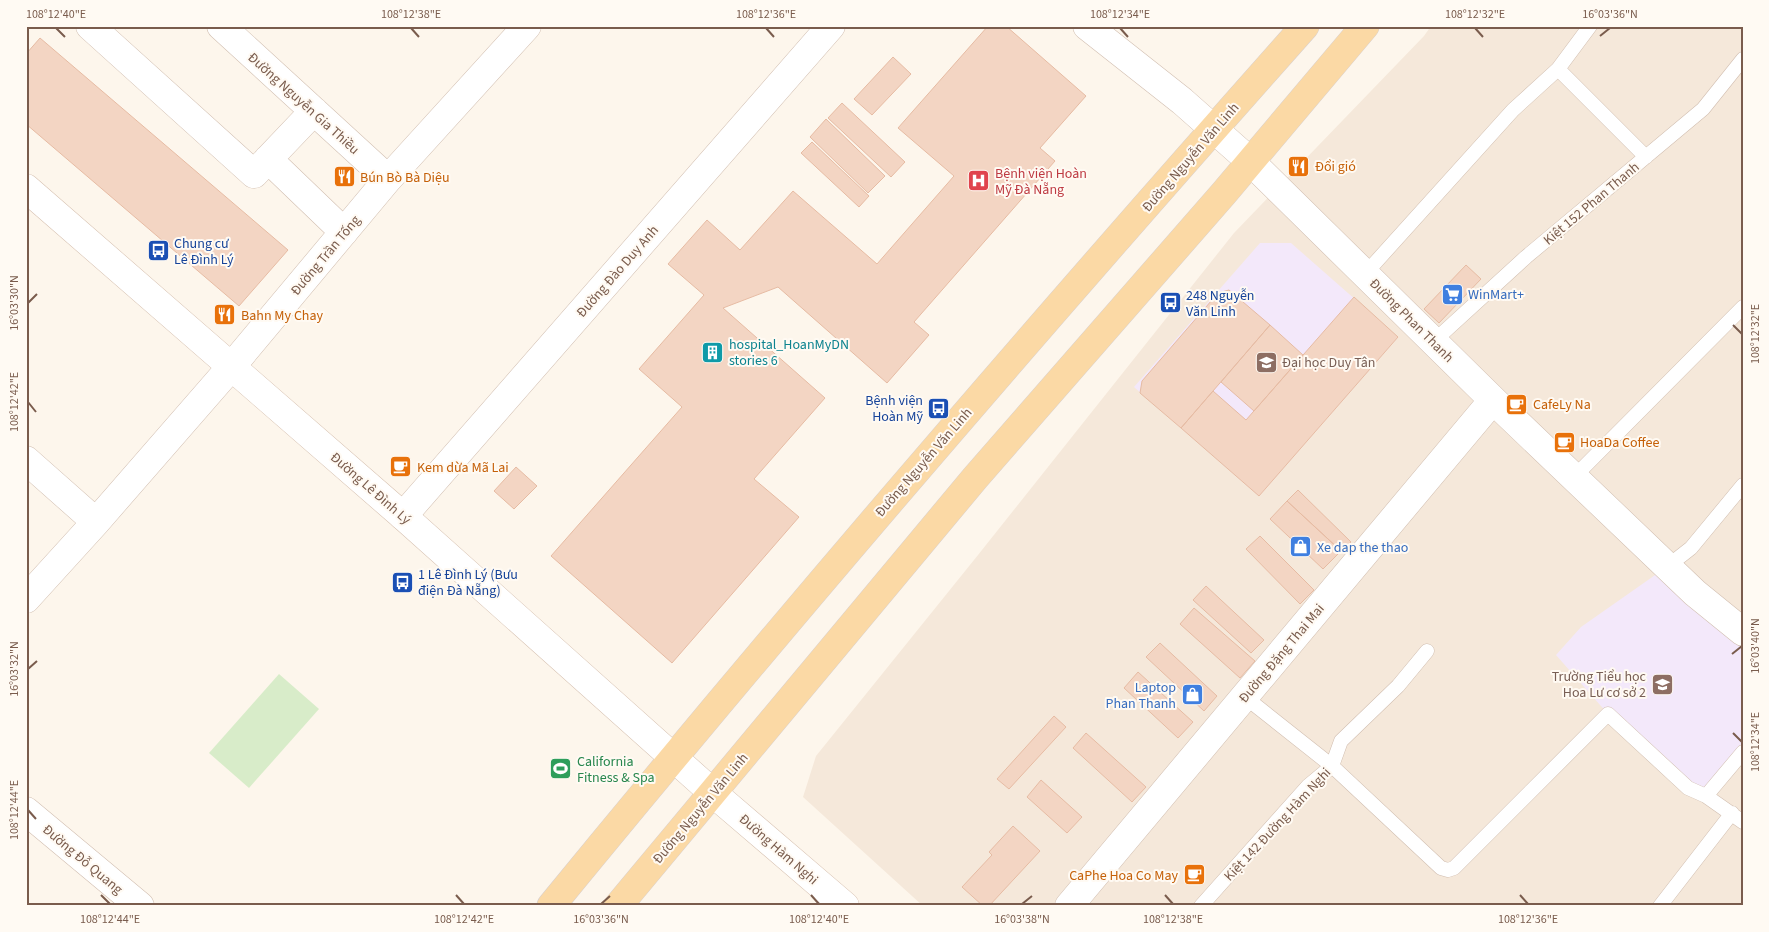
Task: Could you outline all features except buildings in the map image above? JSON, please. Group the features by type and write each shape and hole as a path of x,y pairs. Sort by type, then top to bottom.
{"main road":[{"name":"Đường Nguyễn Văn Linh","path":"551,906 936,446 1305,26"},
{"name":"Đường Nguyễn Văn Linh","path":"618,906 975,478 1251,162 1365,26"}],"street":[{"path":"90,26 254,174 314,111"},
{"name":"Đường Nguyễn Gia Thiều","path":"221,26 388,179"},
{"name":"Đường Trần Tống","path":"26,599 231,367 388,179 527,26"},
{"name":"Đường Đào Duy Anh","path":"404,516 831,26"},
{"name":"Đường Phan Thanh","path":"1087,26 1215,128 1433,342 1695,593 1743,632"},
{"path":"268,159 344,232"},
{"name":"Đường Lê Đình Lý","path":"26,188 404,516 713,793"},
{"name":"Đường Đặng Thai Mai","path":"1069,906 1493,400"},
{"path":"26,460 96,522"},
{"name":"Đường Hàm Nghi","path":"713,793 845,906"},
{"name":"Đường Đỗ Quang","path":"26,811 140,906"}],"lane":[{"path":"1365,274 1513,110 1558,69 1590,26"},
{"name":"Kiệt 152 Phan Thanh","path":"1433,342 1526,257 1703,109 1743,59"},
{"path":"1558,69 1646,157"},
{"path":"1574,476 1743,307"},
{"path":"1668,566 1691,548 1743,485"},
{"name":"Kiệt 142 Đường Hàm Nghi","path":"1201,906 1308,786 1332,766 1341,742 1398,686 1427,651"},
{"path":"1244,697 1332,766 1441,868 1448,870 1454,868 1608,714 1688,788 1706,796 1737,818 1660,906"},
{"path":"1706,796 1743,752"}],"shaded area":[{"path":"1431,26 1743,26 1743,906 923,906 803,797 816,756 1234,233 1424,36"},
{"name":"Đại học Duy Tân","path":"1260,243 1291,243 1398,337 1259,496 1134,387"},
{"name":"Trường Tiểu học Hoa Lư cơ sở 2","path":"1668,566 1743,632 1743,752 1706,796 1608,714 1556,655 1581,627"}],"green space":[{"path":"279,674 319,709 249,788 209,753"}],"place":[{"name":"Đổi gió","path":"1299,166"},
{"name":"Bún Bò Bà Diệu","path":"344,177"},
{"name":"Bệnh viện Hoàn Mỹ Đà Nẵng","path":"979,181"},
{"name":"Chung cư Lê Đình Lý","path":"158,251"},
{"name":"WinMart+","path":"1452,294"},
{"name":"248 Nguyễn Văn Linh","path":"1170,303"},
{"name":"Bahn My Chay","path":"225,315"},
{"name":"hospital_HoanMyDN stories 6","path":"713,352"},
{"name":"Đại học Duy Tân","path":"1266,362"},
{"name":"CafeLy Na","path":"1517,404"},
{"name":"Bệnh viện Hoàn Mỹ","path":"939,408"},
{"name":"HoaDa Coffee","path":"1564,442"},
{"name":"Kem dừa Mã Lai","path":"401,467"},
{"name":"Xe dap the thao","path":"1301,547"},
{"name":"1 Lê Đình Lý (Bưu điện Đà Nẵng)","path":"402,582"},
{"name":"Trường Tiểu học Hoa Lư cơ sở 2","path":"1662,684"},
{"name":"Laptop Phan Thanh","path":"1192,695"},
{"name":"California Fitness & Spa","path":"561,769"},
{"name":"CaPhe Hoa Co May","path":"1194,875"}]}
